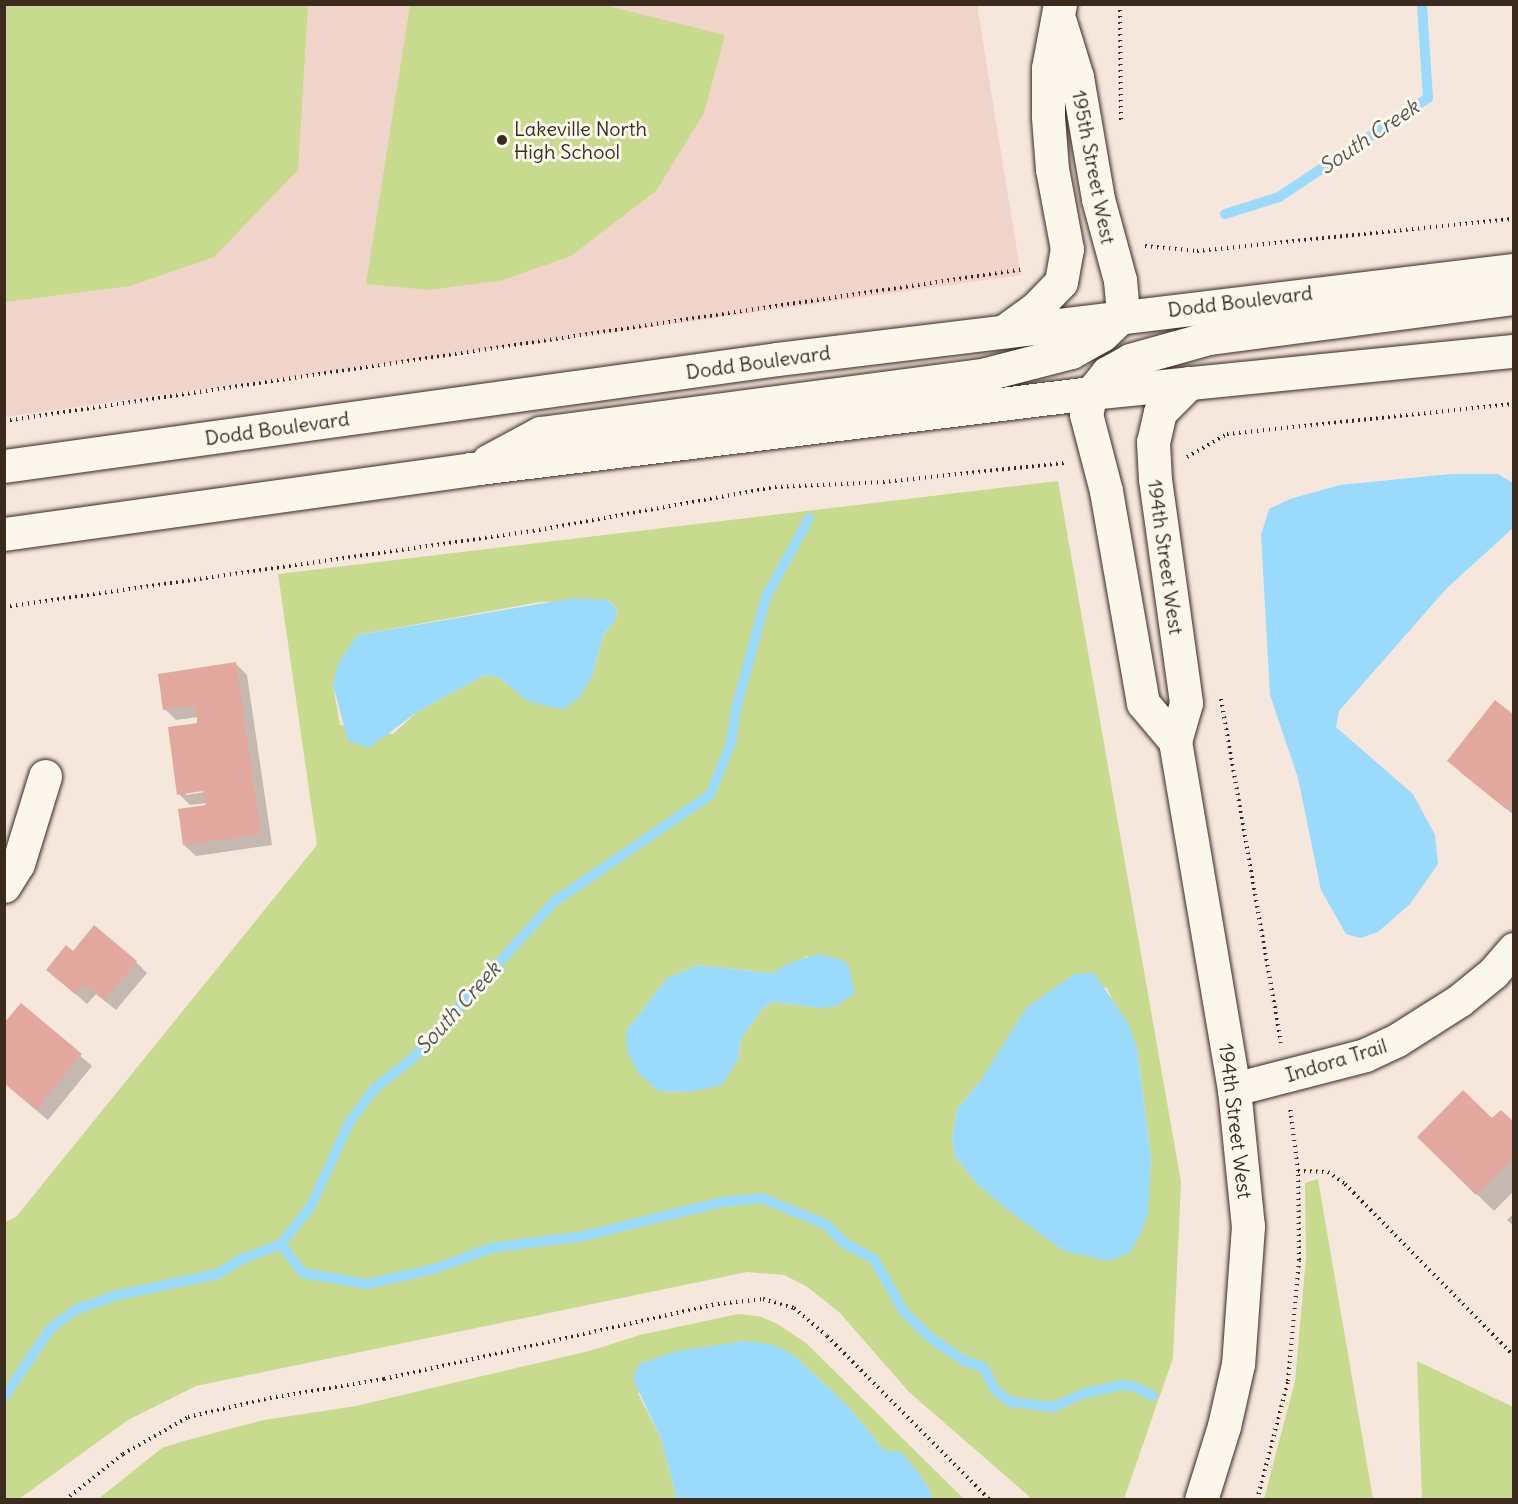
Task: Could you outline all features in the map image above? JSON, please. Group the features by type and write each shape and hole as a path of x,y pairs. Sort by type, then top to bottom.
{"main road":[{"name":"195th Street West","path":"1060,12 1077,77 1112,253 1120,280 1122,315"},
{"name":"195th Street West","path":"1007,329 1035,309 1061,282 1065,262 1067,249 1052,170 1048,117 1048,68 1060,12"},
{"name":"Dodd Boulevard","path":"4,466 1007,329 1514,270"},
{"path":"1175,741 1143,703 1106,491 1086,414 1091,393 1107,373 1130,360 1209,338 1514,298"},
{"path":"471,469 540,433 986,374 1071,352 1102,335 1122,315"},
{"path":"4,534 471,469 1091,393 1514,351"},
{"name":"194th Street West","path":"1189,383 1160,412 1153,442 1155,479 1186,703 1175,741 1234,1089 1246,1183 1245,1298 1233,1389 1201,1500"},
{"path":"4,886 18,864 45,776"},
{"name":"Indora Trail","path":"1234,1089 1365,1055 1503,983 1514,949"}],"path":[{"path":"1120,4 1122,135"},
{"path":"1112,253 1153,245 1197,251 1514,219"},
{"path":"1147,239 1153,245"},
{"path":"4,421 1065,262"},
{"path":"1188,468 1187,456 1227,434 1514,404"},
{"path":"4,607 533,531 775,488 883,482 1070,462"},
{"path":"1219,688 1281,1043"},
{"path":"1257,1500 1288,1381 1299,1260 1298,1171 1290,1106"},
{"path":"1298,1171 1328,1172 1345,1184 1514,1356"},
{"path":"65,1500 131,1448 188,1417 270,1398 384,1379 718,1304 763,1299 794,1308 827,1336 990,1500"}],"shaded area":[{"name":"Lakeville North High School","path":"4,5 977,5 1021,275 5,417"}],"green space":[{"path":"4,5 308,5 298,170 214,257 130,286 5,302"},
{"path":"410,5 604,5 725,35 704,113 656,191 571,256 503,280 430,290 366,284"},
{"path":"1058,481 1181,1182 1173,1358 1124,1499 1032,1499 909,1392 840,1313 806,1286 784,1275 747,1272 196,1386 128,1420 19,1499 5,1500 5,1222 16,1217 317,845 278,574","holes":["608,600 617,609 616,619 603,636 592,677 509,686 500,678 485,675 417,712 393,734 340,725 333,685 357,635 540,602","808,956 821,1008 773,1002 762,1009 741,1039 738,1059 705,1088 689,1092 658,1091 626,1031 667,978 698,965 772,973","1106,987 1137,1047 1151,1158 1149,1186 1064,1251 978,1185 955,1156 952,1140 957,1109 981,1080"]},
{"path":"1318,1179 1373,1499 1264,1499 1295,1381 1306,1257 1305,1183"},
{"path":"738,1314 758,1316 776,1323 806,1343 964,1499 934,1499 922,1477 884,1450 844,1402 792,1354 745,1341 713,1347 638,1393 661,1439 677,1499 97,1500 162,1448 184,1441 264,1420 356,1406 593,1350 640,1335"},
{"path":"1417,1361 1513,1407 1513,1499 1422,1499"}],"water":[{"path":"1451,474 1498,474 1513,483 1513,528 1446,589 1339,711 1336,727 1413,794 1435,835 1438,864 1410,904 1378,932 1361,938 1346,934 1321,890 1298,778 1270,695 1261,535 1269,509 1290,499 1340,485"},
{"path":"574,598 608,600 617,609 616,619 603,636 592,677 578,699 563,710 527,701 500,678 485,675 417,712 369,748 348,741 333,685 338,664 357,635"},
{"path":"819,954 842,960 848,965 855,993 837,1006 821,1008 773,1002 762,1009 741,1039 738,1059 722,1085 690,1092 658,1091 638,1073 627,1051 626,1031 667,978 698,965 772,973 791,962"},
{"path":"1094,973 1128,1023 1137,1047 1151,1158 1148,1214 1140,1235 1130,1253 1109,1261 1064,1251 1010,1212 978,1185 955,1156 952,1140 957,1109 981,1080 1026,1008 1074,974"},
{"path":"745,1341 774,1345 792,1354 844,1402 884,1450 901,1452 922,1477 934,1499 677,1499 661,1439 633,1379 639,1364 676,1351"}],"building":[{"path":"236,662 261,834 183,845 178,809 206,805 203,791 177,795 168,727 198,723 195,705 163,710 158,674"},
{"path":"1495,700 1514,715 1514,800 1506,809 1447,761"},
{"path":"94,925 137,961 104,1000 84,984 75,994 46,970 66,945 73,951"},
{"path":"21,1003 82,1054 36,1110 4,1083 4,1023"},
{"path":"1463,1090 1492,1118 1501,1110 1514,1122 1514,1157 1476,1195 1417,1137"}],"waterway":[{"name":"South Creek","path":"1225,214 1279,197 1428,98 1422,4"},
{"name":"South Creek","path":"4,1397 50,1329 75,1310 114,1296 217,1274 240,1260 281,1244 311,1206 350,1121 375,1088 412,1059 555,901 710,795 731,743 736,709 766,597 809,518"},
{"path":"281,1244 303,1273 367,1284 434,1269 491,1248 583,1236 722,1202 762,1198 827,1225 844,1243 874,1259 904,1312 932,1339 965,1361 983,1367 995,1390 1011,1402 1053,1407 1082,1394 1122,1385 1136,1387 1153,1396"}],"place":[{"name":"Lakeville North High School","path":"502,140"}]}
